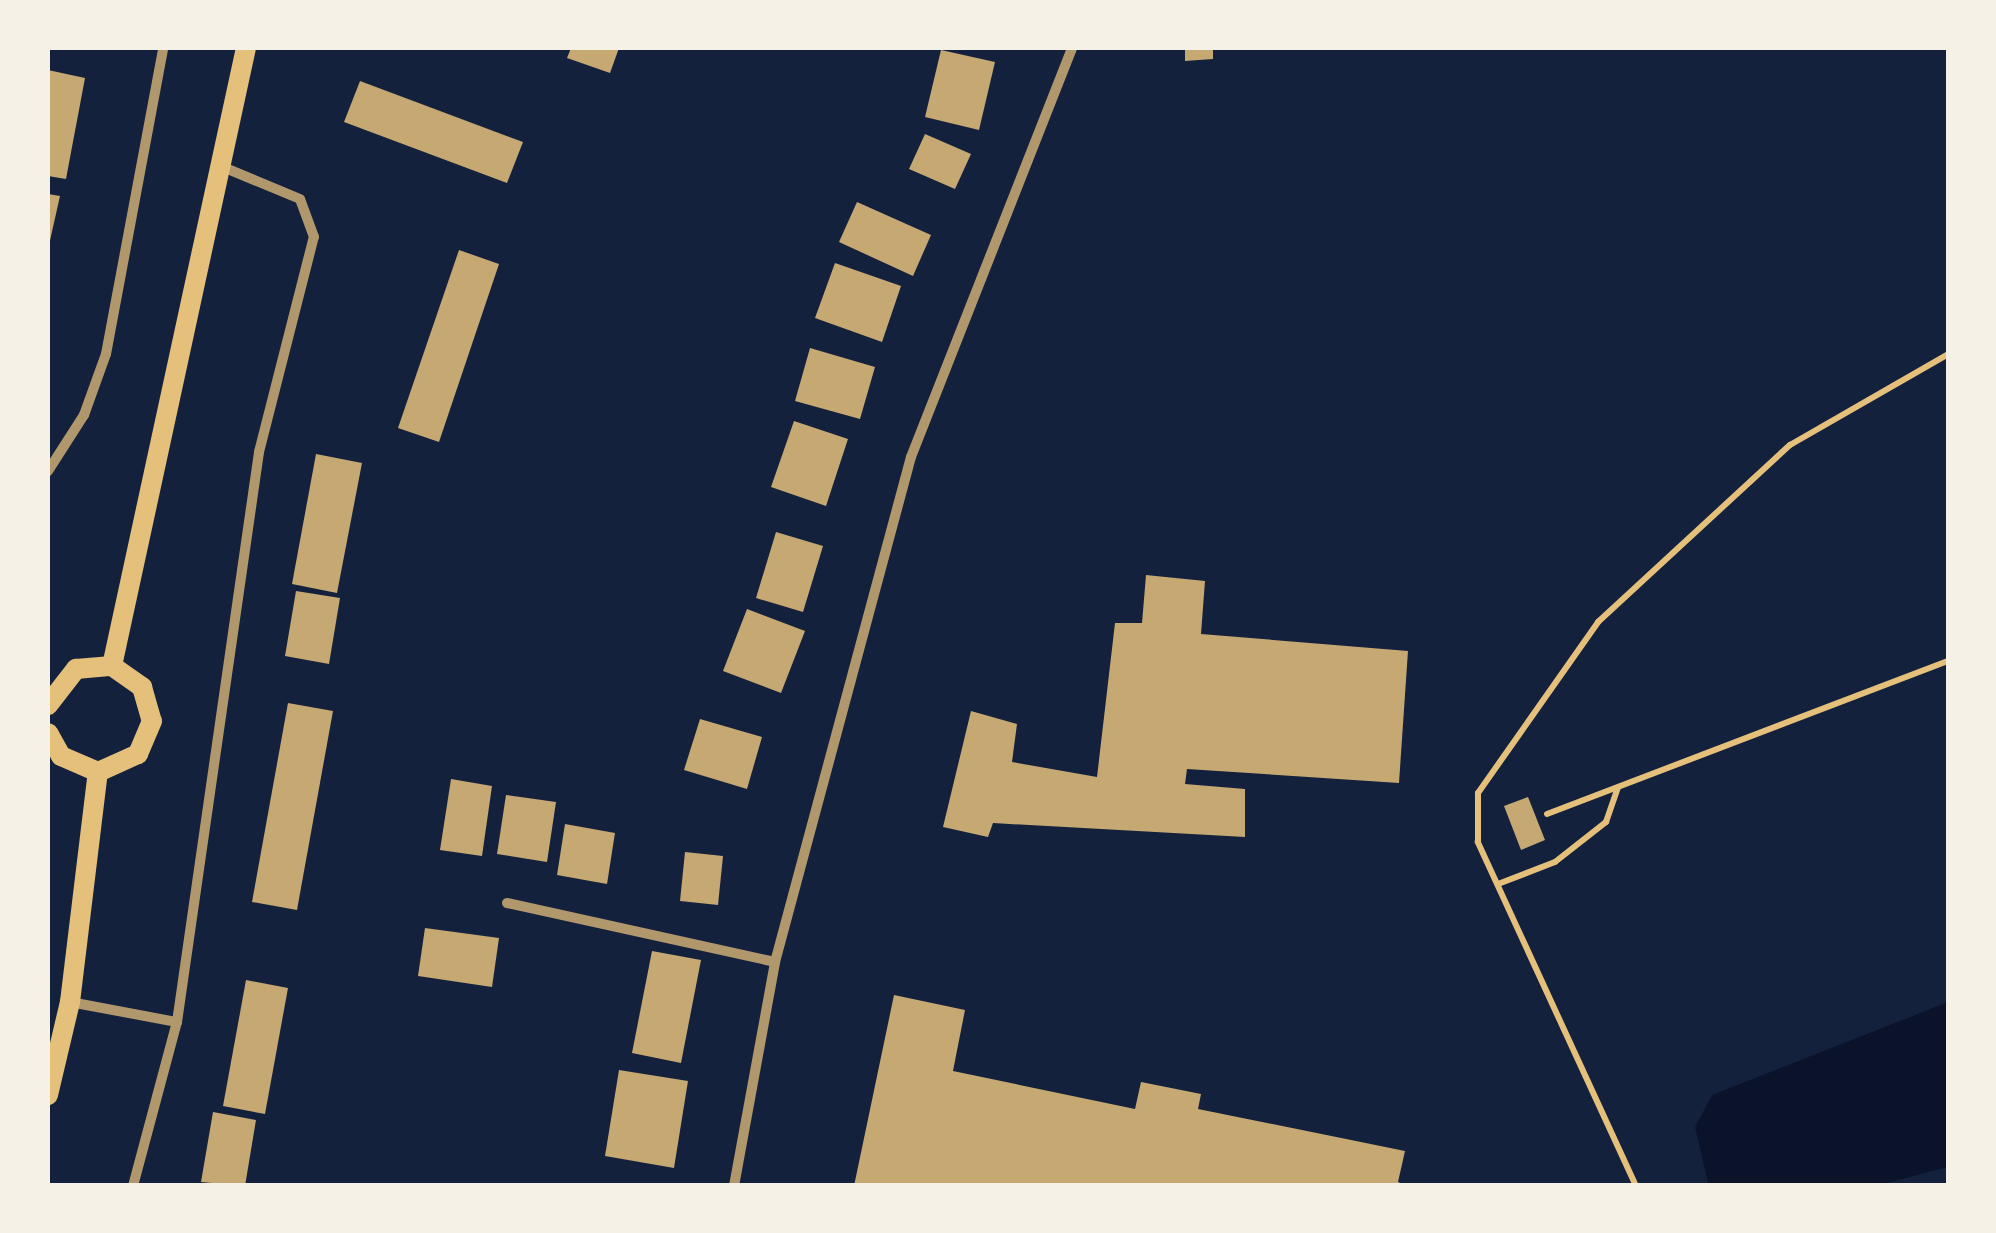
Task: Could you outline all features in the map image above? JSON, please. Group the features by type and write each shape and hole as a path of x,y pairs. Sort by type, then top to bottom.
{"main road":[{"path":"112,666 246,48"},
{"path":"48,704 76,669 112,666 142,686 152,721 138,754 98,772 61,756 48,733"},
{"path":"48,1095 70,1002 98,772"}],"street":[{"path":"48,471 84,415 106,354 163,48"},
{"path":"734,1186 775,962 911,457 1072,48"},
{"path":"133,1186 177,1022 259,452 314,237 300,199 218,164"},
{"path":"507,903 775,962"},
{"path":"70,1002 177,1022"}],"path":[{"path":"1636,1186 1478,842 1478,793 1598,622 1790,445 1948,354"},
{"path":"1547,814 1948,660"},
{"path":"1498,884 1555,862 1606,822 1618,787"}],"water":[{"path":"1948,1002 1948,1167 1879,1185 1708,1183 1695,1127 1712,1095"}],"building":[{"path":"571,48 619,48 610,73 567,58"},
{"path":"1185,48 1213,48 1213,59 1185,61"},
{"path":"941,50 995,62 979,130 925,117"},
{"path":"48,70 85,78 66,179 48,176"},
{"path":"360,81 523,142 507,183 344,122"},
{"path":"925,134 971,154 955,189 909,169"},
{"path":"48,194 60,196 49,245 48,244"},
{"path":"857,202 931,235 913,276 839,242"},
{"path":"459,250 499,264 439,442 398,428"},
{"path":"835,263 901,286 882,342 815,318"},
{"path":"810,348 875,367 860,419 795,401"},
{"path":"794,421 848,439 826,506 771,487"},
{"path":"316,454 362,463 337,593 292,584"},
{"path":"776,532 823,546 803,612 756,598"},
{"path":"1146,575 1205,581 1201,634 1408,651 1399,783 1187,769 1185,784 1245,789 1245,837 993,823 988,837 943,827 971,711 1017,724 1012,762 1097,777 1115,623 1142,623"},
{"path":"296,591 340,598 329,664 285,656"},
{"path":"747,609 805,631 781,693 723,671"},
{"path":"288,703 333,711 297,910 252,902"},
{"path":"700,719 762,737 747,789 684,770"},
{"path":"451,779 492,786 482,856 440,850"},
{"path":"506,795 556,802 547,862 497,854"},
{"path":"1528,797 1545,840 1521,850 1504,806"},
{"path":"565,824 615,833 607,884 557,875"},
{"path":"685,852 723,856 718,905 680,901"},
{"path":"425,928 499,938 492,987 418,976"},
{"path":"652,951 701,960 681,1063 632,1053"},
{"path":"246,980 288,988 265,1114 223,1106"},
{"path":"894,995 965,1010 953,1071 1135,1109 1141,1082 1201,1094 1198,1109 1405,1151 1398,1182 1407,1186 854,1186"},
{"path":"619,1070 688,1081 674,1168 605,1156"},
{"path":"213,1112 256,1120 245,1186 201,1182"}]}
